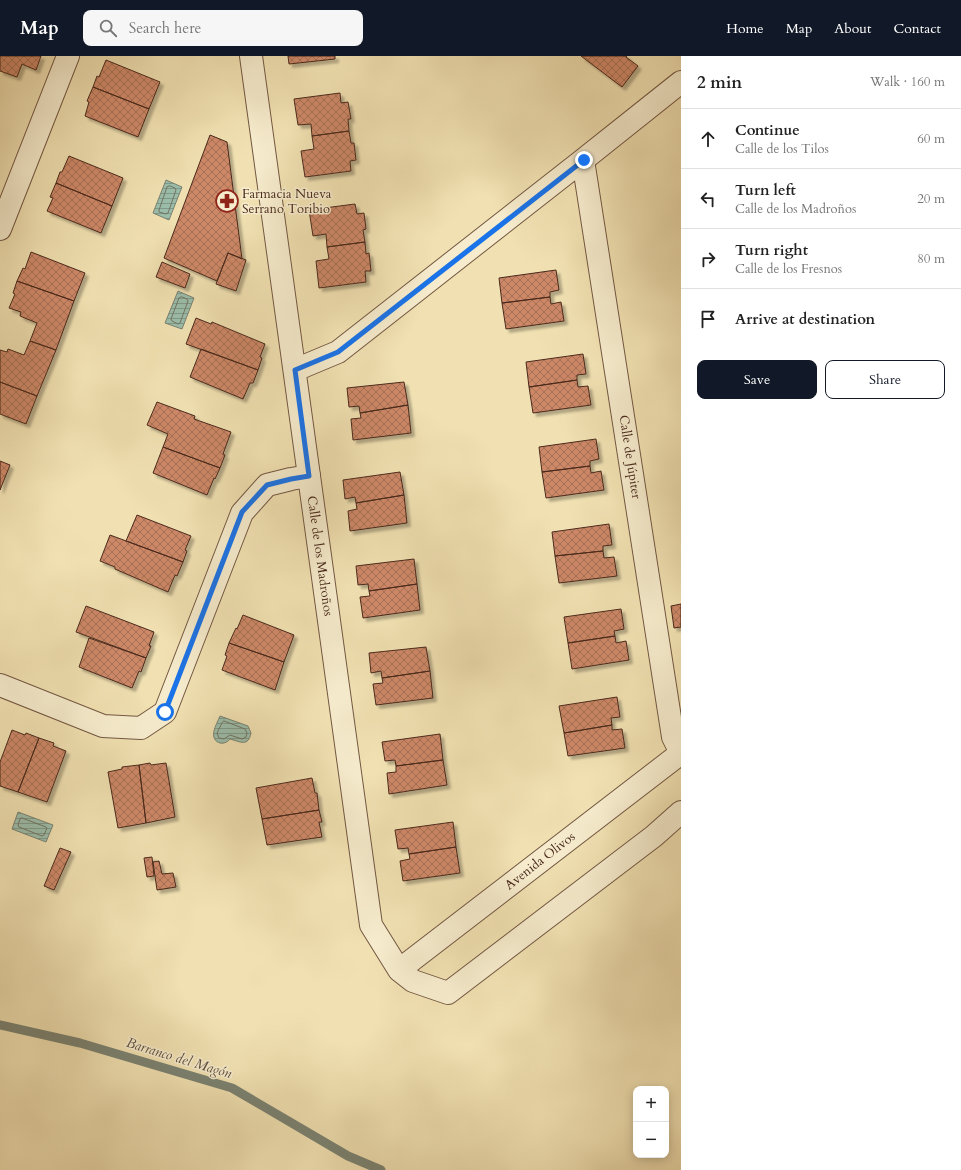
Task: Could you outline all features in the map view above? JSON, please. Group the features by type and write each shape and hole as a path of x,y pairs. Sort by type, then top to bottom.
{"street":[{"path":"0,228 68,56"},
{"name":"Calle de los Madroños","path":"251,56 371,925 399,970 413,981 448,993 654,836 681,812"},
{"path":"295,370 338,352 584,160 681,82"},
{"name":"Calle de Júpiter","path":"584,160 674,737 681,753"},
{"path":"0,685 103,726 141,728 165,712 242,512 267,485 309,476"},
{"name":"Avenida Olivos","path":"399,970 681,753"}],"water":[{"path":"166,180 182,187 169,220 153,213"},
{"path":"178,291 194,298 182,329 165,323"},
{"path":"220,716 248,726 251,733 248,740 246,742 241,742 230,739 225,743 216,741 214,738 214,731"},
{"path":"18,812 53,825 46,842 12,829"}],"building":[{"path":"0,56 41,56 36,70 22,64 17,77 0,71"},
{"path":"288,56 335,56 335,59 289,64"},
{"path":"581,56 627,56 626,57 638,66 622,87"},
{"path":"106,60 160,82 149,109 93,87"},
{"path":"93,87 149,109 138,137 85,116 89,102 87,101"},
{"path":"340,93 341,103 348,102 351,119 348,119 349,131 312,136 311,124 298,125 294,99"},
{"path":"349,131 351,143 354,143 356,160 350,161 351,171 305,177 301,151 314,149 312,136"},
{"path":"210,135 227,142 242,259 228,253 217,281 164,258"},
{"path":"69,156 123,178 112,206 56,183"},
{"path":"56,183 112,206 101,233 47,211 53,198 50,197"},
{"path":"355,204 357,214 364,213 366,229 363,230 365,242 327,247 326,234 313,236 309,210"},
{"path":"365,242 366,254 369,253 371,271 365,271 366,282 319,288 316,261 329,259 327,247"},
{"path":"31,252 85,273 74,301 17,281 23,268 25,269"},
{"path":"228,253 246,260 236,291 216,284"},
{"path":"162,262 190,274 185,288 156,277"},
{"path":"556,270 559,290 550,292 550,297 502,303 499,278"},
{"path":"17,281 74,301 56,350 30,341 37,323 20,316 21,312 9,308 15,294 13,293"},
{"path":"550,297 551,304 561,302 564,321 506,329 502,303"},
{"path":"196,318 211,324 212,322 265,344 260,357 262,358 258,370 186,344"},
{"path":"30,341 56,350 37,396 0,382 0,350 7,352 8,349 24,355"},
{"path":"201,349 258,370 253,383 250,383 243,399 190,377"},
{"path":"583,354 586,374 577,375 577,380 529,387 526,362"},
{"path":"577,380 578,387 588,386 591,405 533,413 529,387"},
{"path":"0,382 37,396 26,424 0,414"},
{"path":"404,382 408,405 360,413 359,406 349,407 347,388"},
{"path":"157,402 195,416 194,419 231,432 223,454 225,455 220,468 163,447 168,434 147,425"},
{"path":"408,405 411,433 353,440 351,419 361,418 360,413"},
{"path":"596,439 599,459 590,461 590,466 542,472 539,447"},
{"path":"163,447 220,468 207,495 153,473"},
{"path":"0,461 10,465 0,490"},
{"path":"590,466 591,473 601,471 604,490 546,498 542,472"},
{"path":"400,472 404,495 356,503 355,497 345,499 343,480"},
{"path":"404,495 407,523 350,531 348,511 357,509 356,503"},
{"path":"137,515 191,536 185,550 187,551 183,562 126,541"},
{"path":"609,524 612,545 603,546 603,551 555,556 552,532"},
{"path":"110,535 183,562 177,576 175,575 168,592 100,561"},
{"path":"603,551 604,558 614,557 617,576 559,583 555,556"},
{"path":"414,559 417,584 369,591 368,584 358,585 356,566"},
{"path":"417,584 420,610 363,618 360,597 370,596 369,591"},
{"path":"681,604 681,627 674,628 671,606"},
{"path":"86,606 154,632 149,646 151,646 146,658 76,632"},
{"path":"621,609 624,629 614,631 615,636 568,643 564,617"},
{"path":"243,615 294,635 284,662 229,643"},
{"path":"615,636 616,643 626,641 629,660 572,669 568,643"},
{"path":"89,638 146,658 141,672 139,671 132,688 79,667"},
{"path":"229,643 284,662 275,690 222,670 227,656 225,655"},
{"path":"426,647 430,671 382,678 381,671 371,673 369,653"},
{"path":"430,671 433,698 376,705 373,684 383,683 382,678"},
{"path":"617,697 620,717 611,718 612,725 564,733 559,706"},
{"path":"612,725 612,730 622,729 625,748 568,756 564,733"},
{"path":"12,730 39,738 18,792 0,786 0,762"},
{"path":"440,734 443,760 396,766 395,760 385,761 382,742"},
{"path":"39,738 54,743 53,746 66,751 47,802 18,792"},
{"path":"443,760 447,785 389,794 387,773 396,772 396,766"},
{"path":"150,763 151,765 166,763 175,817 146,823 139,765"},
{"path":"139,765 146,823 118,828 108,772 122,769 122,767"},
{"path":"312,778 315,793 317,793 319,810 262,819 256,788"},
{"path":"319,810 322,822 319,822 322,837 267,845 262,819"},
{"path":"453,822 456,847 409,854 408,848 398,849 395,830"},
{"path":"456,847 460,873 403,881 400,861 410,859 409,854"},
{"path":"60,848 71,852 54,890 44,886"},
{"path":"152,857 154,876 147,877 144,858"},
{"path":"159,861 162,874 173,873 176,887 157,890 153,862"}],"waterway":[{"name":"Barranco del Magón","path":"0,1025 80,1043 232,1088 348,1156 381,1170"}],"place":[{"name":"Farmacia Nueva Serrano Toribio","path":"227,201"}],"route":[{"path":"165,712 242,512 267,485 309,476 295,370 338,352 584,160"}]}
